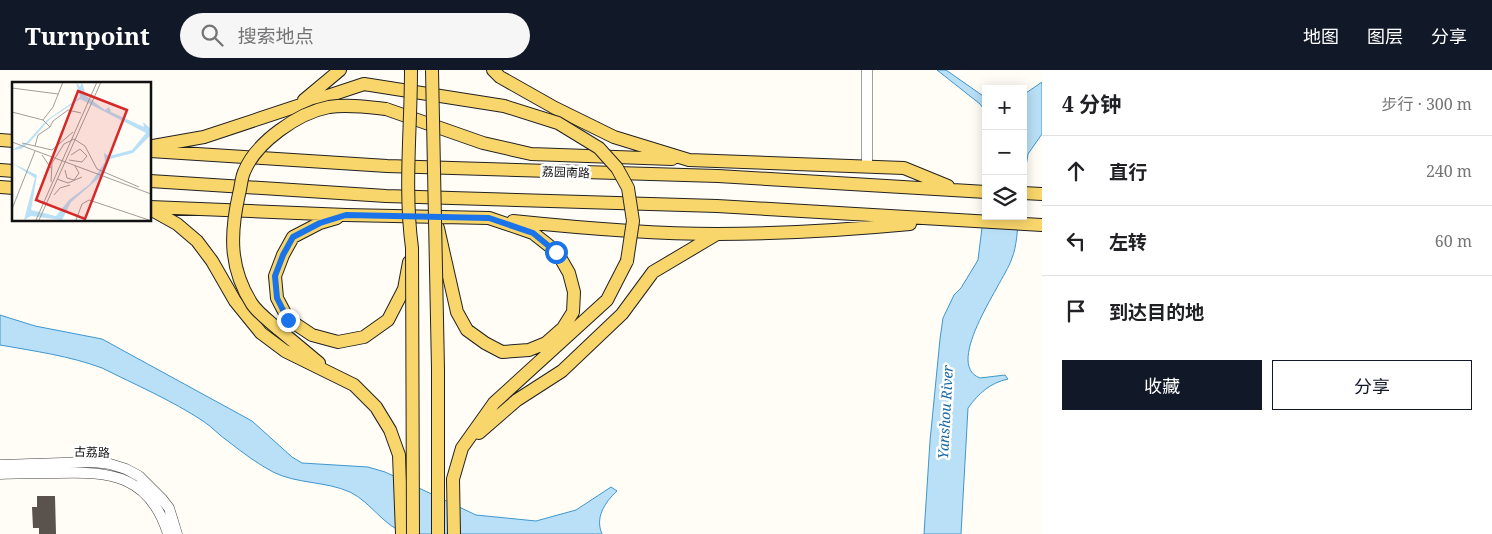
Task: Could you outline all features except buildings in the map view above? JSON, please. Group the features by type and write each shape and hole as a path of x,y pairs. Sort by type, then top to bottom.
{"main road":[{"path":"297,106 340,70"},
{"path":"411,70 411,109 408,140 408,222 412,248 413,534"},
{"path":"432,70 436,220 438,534"},
{"path":"493,70 500,77 614,137 689,160"},
{"path":"151,147 204,137 364,84 504,106 558,123 600,148 617,168 628,188 633,221 627,261 607,300 494,403 462,448 452,479 454,534"},
{"path":"334,375 277,328 253,305 240,278 232,252 233,222 244,172 257,152 271,136 296,119 329,107 356,106 386,109 483,143 531,154 904,168 959,190"},
{"name":"荔园南路","path":"151,151 387,166 718,176 982,192"},
{"path":"151,181 386,196 717,206 1042,225"},
{"path":"1027,194 1042,194"},
{"path":"151,208 489,218 594,229 717,234 842,230 954,221"},
{"path":"151,209 177,224 197,241 212,261 235,301 261,333 285,352 354,385 376,407 390,430 399,455 402,534"},
{"path":"346,215 320,223 293,237 283,255 275,276 277,298 288,320 312,334 338,342 364,337 388,320 404,289 412,248"},
{"path":"436,220 457,312 467,330 502,352 529,350 546,343 563,328 573,312 574,292 569,273 556,252 533,233 489,218"},
{"path":"462,448 516,400 562,370 622,314 653,272 717,234"}],"street":[{"path":"867,70 867,167"},
{"name":"古荔路","path":"0,465 94,462 110,464 126,470 139,476 162,499 169,508 177,534"},
{"name":"古荔路","path":"0,474 90,472 121,478 135,486 154,503 160,512 168,534"}],"water":[{"path":"937,70 946,70 982,95 982,107"},
{"path":"1042,82 1042,134 1028,154 1027,160 1027,130 1027,92"},
{"name":"Yanshou River","path":"983,220 1019,220 1012,258 979,321 968,356 970,370 980,378 1005,375 1008,379 985,389 968,408 961,534 924,534 930,441 943,318 954,295 961,288 978,260"},
{"path":"0,315 35,326 102,339 252,421 292,457 302,463 368,467 385,472 476,515 536,521 576,510 611,487 617,491 602,511 600,528 602,534 407,534 391,526 365,502 350,492 340,488 292,479 273,472 245,454 191,413 102,368 65,357 0,345"}],"route":[{"path":"288,320 277,298 275,276 283,255 293,237 320,223 346,215 489,218 533,233 556,252"}]}
